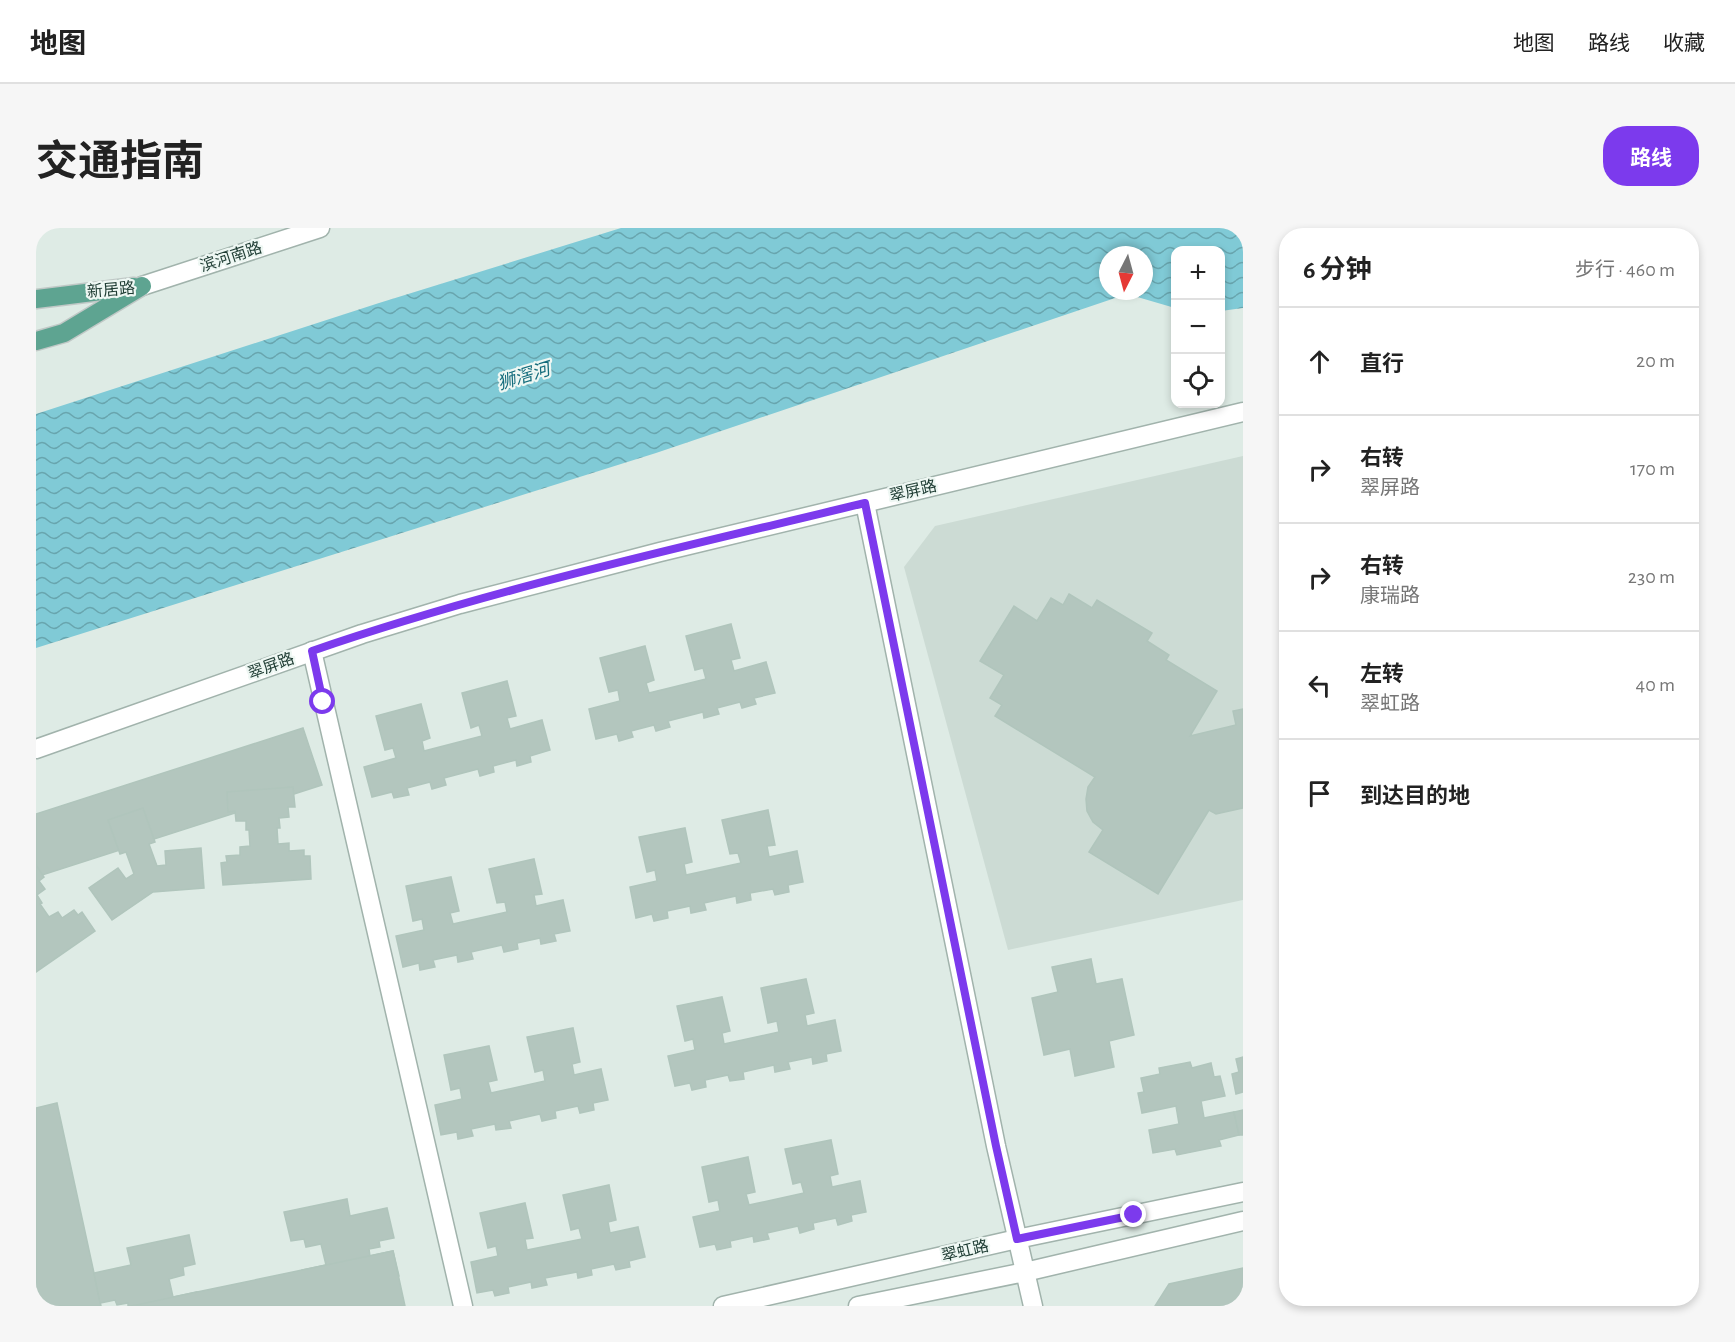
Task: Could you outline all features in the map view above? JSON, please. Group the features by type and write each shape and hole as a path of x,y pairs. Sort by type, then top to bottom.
{"main road":[{"name":"新居路","path":"36,299 142,286"},
{"name":"新居路","path":"36,341 64,333 142,286"}],"street":[{"name":"滨河南路","path":"142,286 311,230"},
{"name":"翠屏路","path":"36,749 312,651 460,604 560,577 1243,412"},
{"path":"865,503 996,1146 1033,1306"},
{"path":"312,651 463,1306"},
{"name":"翠虹路","path":"723,1306 1017,1239 1243,1192"},
{"name":"翠虹路","path":"858,1306 1025,1272 1243,1221"}],"shaded area":[{"path":"1243,456 1243,900 1008,950 904,567 935,526"}],"water":[{"name":"狮滘河","path":"621,228 1243,228 1243,308 1225,310 1225,246 1171,246 1171,307 1148,300 1153,300 1153,246 1099,246 1099,300 1109,300 656,453 36,648 36,414 379,303"}],"building":[{"path":"1069,594 1092,608 1097,600 1152,633 1147,641 1169,655 1166,660 1217,691 1190,736 1236,725 1233,711 1243,709 1243,808 1216,814 1209,810 1158,894 1089,852 1103,830 1093,822 1087,811 1088,787 1095,777 995,716 1002,705 990,698 1004,675 980,661 1014,606 1037,621 1051,598 1063,605"},
{"path":"731,624 740,658 731,660 734,671 766,662 775,693 754,698 756,704 742,708 740,702 717,708 719,714 704,718 703,712 668,721 670,727 656,731 654,725 631,731 633,737 619,741 617,734 596,739 589,709 620,701 618,690 609,692 600,658 645,646 654,680 646,683 649,693 706,679 703,668 695,670 686,636"},
{"path":"507,681 516,716 507,718 510,729 542,720 550,750 530,756 531,762 517,766 516,760 493,766 494,772 480,776 478,769 444,778 446,785 432,789 430,782 407,788 409,795 394,798 392,792 372,797 364,767 396,758 393,748 385,750 376,716 421,704 430,738 422,741 424,751 482,736 479,725 471,728 462,693"},
{"path":"303,728 322,785 36,877 36,814"},
{"path":"293,787 295,807 288,807 289,817 279,818 278,844 289,843 289,851 304,850 304,856 310,856 311,879 223,885 221,863 227,862 226,856 240,855 240,847 250,846 246,821 236,821 235,811 228,812 227,792"},
{"path":"143,808 155,842 149,844 157,866 166,865 165,851 201,848 204,888 153,892 112,920 89,888 118,868 126,879 134,874 126,852 120,854 108,820"},
{"path":"768,810 775,845 767,846 769,857 797,851 803,882 788,885 789,892 775,895 773,889 750,893 751,900 737,903 736,896 704,903 706,910 691,913 690,906 667,911 668,918 654,921 652,914 636,918 630,887 657,881 655,870 647,872 639,837 685,828 692,862 684,864 686,875 741,863 738,853 730,854 722,820"},
{"path":"534,859 542,894 534,895 536,906 563,900 570,931 554,934 556,941 541,944 540,938 517,943 518,949 504,952 502,945 471,952 473,959 458,962 457,955 433,960 435,967 420,970 419,963 403,967 396,936 424,930 422,919 413,921 406,886 451,877 459,911 450,913 453,924 507,912 505,902 497,903 489,869"},
{"path":"36,865 44,877 39,881 45,889 37,895 49,917 58,912 62,918 74,910 78,915 82,912 95,931 36,972"},
{"path":"1091,959 1096,984 1122,979 1134,1035 1109,1041 1114,1067 1075,1076 1070,1049 1044,1055 1032,998 1058,992 1052,967"},
{"path":"806,979 814,1013 805,1015 807,1026 835,1020 841,1051 826,1054 827,1061 813,1064 812,1057 788,1062 790,1069 775,1072 774,1065 743,1072 744,1079 730,1081 728,1075 705,1080 706,1087 692,1090 690,1083 675,1086 668,1056 695,1050 693,1039 685,1041 677,1006 722,997 730,1031 722,1033 724,1044 779,1032 777,1021 768,1023 761,988"},
{"path":"573,1028 580,1062 572,1064 574,1075 601,1069 608,1100 593,1103 594,1110 580,1113 578,1106 555,1111 556,1118 542,1121 540,1114 509,1121 511,1128 496,1130 495,1124 471,1129 473,1136 458,1139 457,1132 441,1135 435,1105 462,1099 460,1088 451,1090 444,1055 489,1046 497,1080 488,1082 491,1093 545,1081 543,1070 535,1072 527,1037"},
{"path":"1243,1057 1243,1092 1236,1094 1232,1074 1239,1072 1236,1059"},
{"path":"1190,1062 1192,1068 1211,1063 1214,1077 1220,1076 1225,1096 1201,1101 1204,1118 1234,1112 1239,1135 1219,1140 1221,1146 1177,1155 1175,1149 1153,1153 1149,1130 1179,1124 1176,1106 1142,1113 1138,1093 1144,1092 1141,1078 1160,1074 1159,1068"},
{"path":"57,1103 101,1306 36,1306 36,1108"},
{"path":"1243,1110 1243,1135 1239,1135 1234,1112"},
{"path":"831,1140 838,1174 830,1176 832,1187 860,1181 866,1212 851,1215 852,1221 838,1225 836,1218 813,1223 814,1229 800,1233 798,1226 767,1233 769,1239 754,1242 753,1236 730,1241 731,1247 717,1250 715,1244 700,1247 693,1217 720,1211 718,1200 709,1202 702,1167 748,1157 755,1192 746,1194 749,1205 804,1193 801,1182 793,1184 785,1149"},
{"path":"609,1185 616,1220 608,1222 610,1233 638,1227 645,1257 629,1261 630,1267 616,1270 614,1264 591,1269 592,1275 578,1278 577,1272 545,1278 547,1285 532,1288 531,1282 508,1287 509,1293 495,1296 493,1290 477,1293 471,1262 498,1256 496,1246 488,1248 480,1213 525,1203 533,1238 525,1239 527,1250 582,1239 579,1228 571,1230 563,1195"},
{"path":"347,1199 350,1216 387,1208 394,1238 379,1241 380,1247 369,1249 370,1256 393,1251 399,1276 307,1296 302,1270 326,1265 321,1244 306,1247 304,1239 291,1241 284,1212"},
{"path":"189,1235 195,1264 183,1267 184,1275 169,1279 173,1297 197,1292 200,1306 128,1306 128,1303 117,1305 115,1300 100,1303 94,1273 131,1265 127,1248"},
{"path":"393,1251 405,1306 132,1306 197,1292"},
{"path":"1243,1268 1243,1306 1155,1306 1169,1284"}],"route":[{"path":"323,702 312,651 460,604 560,577 865,503 1017,1239 1134,1215"}]}
